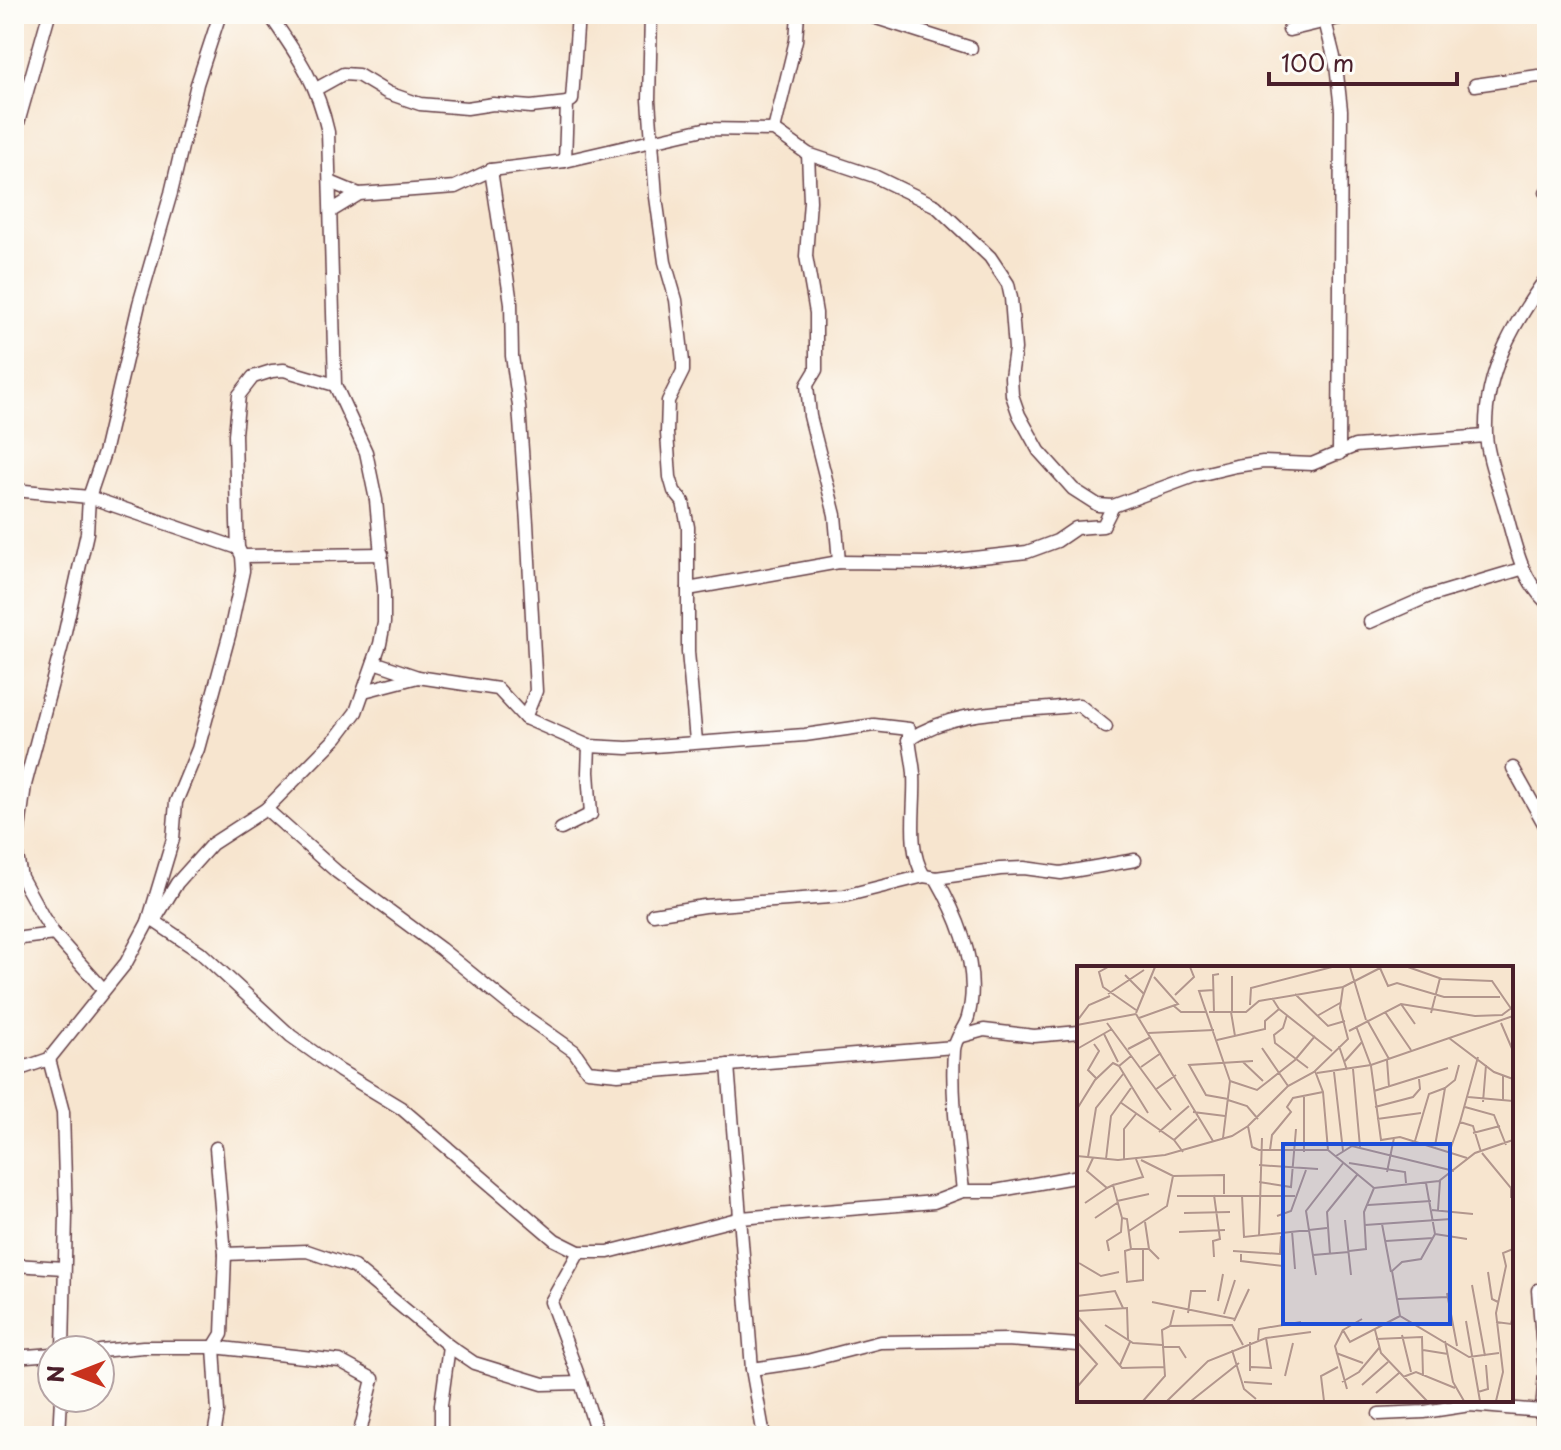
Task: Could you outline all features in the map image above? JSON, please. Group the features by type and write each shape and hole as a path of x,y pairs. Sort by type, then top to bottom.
{"street":[{"path":"14,136 49,14"},
{"path":"103,989 54,934 27,888 17,862 20,785 68,617 87,533 89,497 104,453 139,304 171,193 197,84 220,14"},
{"path":"14,1071 49,1059 126,963 177,883 212,844 266,809 337,737 356,712 384,623 382,554 376,500 366,452 335,385 328,132 316,89 303,63 269,14"},
{"path":"316,89 343,74 358,75 388,93 420,104 467,108 493,104 531,107 567,103 572,100 578,14"},
{"path":"651,14 651,141 657,210 665,262 676,300 683,362 683,371 668,401 667,433 670,477 674,491 683,502 688,527 688,652 696,741"},
{"path":"774,130 796,40 798,14"},
{"path":"864,14 971,48"},
{"path":"1289,30 1356,14"},
{"path":"1325,21 1336,65 1341,110 1339,454"},
{"path":"1475,85 1538,76 1547,78"},
{"path":"565,161 567,103"},
{"path":"330,182 359,194 455,187 491,170 565,161 704,129 774,130 808,154 874,176 936,206 990,257 1008,284 1011,298 1015,349 1011,386 1019,415 1039,451 1073,489 1098,505 1113,506 1194,476 1236,466 1263,462 1312,464 1355,446 1485,436"},
{"path":"808,154 810,201 806,256 816,313 816,370 807,385 810,416 835,515 839,562"},
{"path":"491,170 511,303 512,356 519,406 527,523 536,691 525,718"},
{"path":"331,211 359,194"},
{"path":"1547,277 1511,331 1501,354 1489,390 1485,436 1521,569 1537,594 1547,603"},
{"path":"151,922 173,839 176,802 198,749 243,571 235,434 239,395 253,377 272,371 284,370 335,385"},
{"path":"14,490 89,497 240,552 382,554"},
{"path":"1098,505 1103,526"},
{"path":"1103,526 1113,506"},
{"path":"688,589 839,562 929,563 1027,552 1057,541 1076,528 1103,526"},
{"path":"1370,622 1427,597 1521,569"},
{"path":"374,662 418,677 498,689 525,718 589,746 627,748 805,735 874,725 909,729 914,778 914,849 918,867 953,906 972,981 968,1019 956,1042 956,1123 963,1191"},
{"path":"364,691 418,677"},
{"path":"908,740 923,730 965,715 1079,705 1106,727"},
{"path":"561,829 591,814 589,746"},
{"path":"1513,768 1547,829"},
{"path":"266,809 337,872 574,1051 588,1071 618,1074 956,1042 984,1030"},
{"path":"653,914 704,906 844,896 930,877 1000,869 1024,868 1061,873 1135,860"},
{"path":"151,922 200,952 291,1036 340,1071 401,1108 555,1240 579,1252 608,1252 741,1218 934,1202 963,1191 995,1191 1077,1176"},
{"path":"14,939 54,934"},
{"path":"968,1019 984,1030 1034,1036 1077,1032"},
{"path":"49,1059 63,1112 66,1215 63,1334"},
{"path":"728,1065 752,1369 764,1436"},
{"path":"214,1436 218,1412 214,1347 222,1334 225,1254 216,1148"},
{"path":"225,1254 307,1251 354,1267 474,1363 543,1384 581,1383"},
{"path":"579,1252 551,1302 598,1436"},
{"path":"14,1265 64,1268"},
{"path":"1538,1290 1545,1373 1543,1436"},
{"path":"752,1369 807,1361 880,1342 1007,1340 1077,1345"},
{"path":"441,1436 449,1346"},
{"path":"116,1350 214,1347 340,1361 373,1379 359,1436"},
{"path":"14,1357 36,1355"},
{"path":"1379,1414 1470,1405 1542,1411"},
{"path":"59,1436 60,1414"}]}
